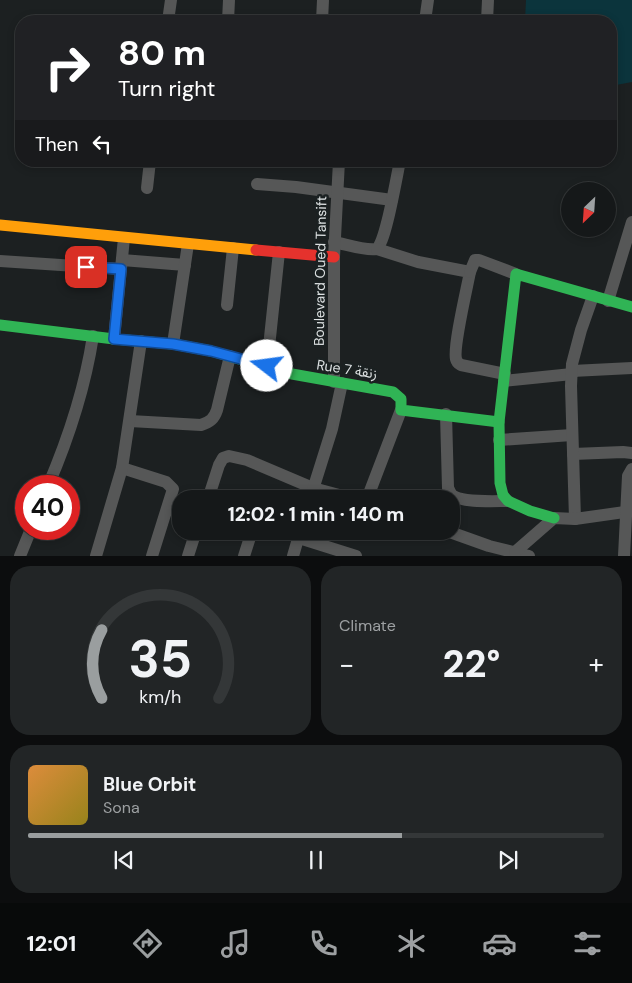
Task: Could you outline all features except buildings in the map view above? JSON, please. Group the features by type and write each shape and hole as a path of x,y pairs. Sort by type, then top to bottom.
{"street":[{"path":"169,15 171,0"},
{"path":"228,15 229,0"},
{"path":"322,15 323,0"},
{"path":"423,0 428,0 426,15"},
{"path":"487,15 488,0"},
{"path":"147,188 149,167"},
{"name":"Boulevard Oued Tansift","path":"312,490 332,429 338,382 334,257 338,167"},
{"path":"377,249 382,243 399,167"},
{"path":"256,184 296,187 392,200"},
{"path":"608,300 632,222"},
{"path":"0,225 334,257"},
{"path":"114,339 124,238"},
{"path":"334,242 377,249 418,262 470,272"},
{"path":"173,344 188,244"},
{"path":"227,305 232,248"},
{"path":"267,366 279,252"},
{"path":"632,307 516,274 475,260 470,272 456,357 457,362 461,365 505,377 632,368"},
{"path":"0,261 185,265"},
{"path":"516,274 499,422 500,483 502,495 508,501 530,511 554,518 574,519 629,511"},
{"path":"574,519 572,372 581,330 593,296"},
{"name":"Rue 7 زنقة","path":"0,325 173,344 230,356 292,374 393,392 401,399 401,410"},
{"path":"52,475 71,429 88,372 93,336"},
{"path":"96,556 122,468 141,341"},
{"path":"130,421 201,424 210,422 217,410 230,356"},
{"path":"370,490 401,410 499,422"},
{"path":"446,414 448,488 452,495 470,500 508,501"},
{"path":"499,440 572,435"},
{"path":"573,454 623,452 632,454"},
{"path":"211,490 219,464 223,458 229,456 246,460 305,490"},
{"path":"122,468 166,482 174,490"},
{"path":"624,556 629,511 628,476 632,469"},
{"path":"152,556 172,509"},
{"path":"515,552 554,518"},
{"path":"460,536 489,546 530,556"},
{"path":"20,556 27,540"},
{"path":"188,556 193,540"},
{"path":"244,556 249,540"},
{"path":"293,556 298,540"},
{"path":"313,540 356,556"}],"shaded area":[{"path":"526,0 632,0 632,82 617,85 617,15 525,15"}],"traffic: fast":[{"path":"554,518 530,511 508,501 503,495 500,483 499,422 516,274 632,307"},
{"path":"0,325 173,344 211,351 292,374 393,392 401,399 401,410 499,422"}],"traffic: slow":[{"path":"0,225 256,250"}],"traffic: jam":[{"path":"256,250 334,257"}],"route":[{"path":"86,267 121,269 114,339 173,344 211,351 267,366"}]}
